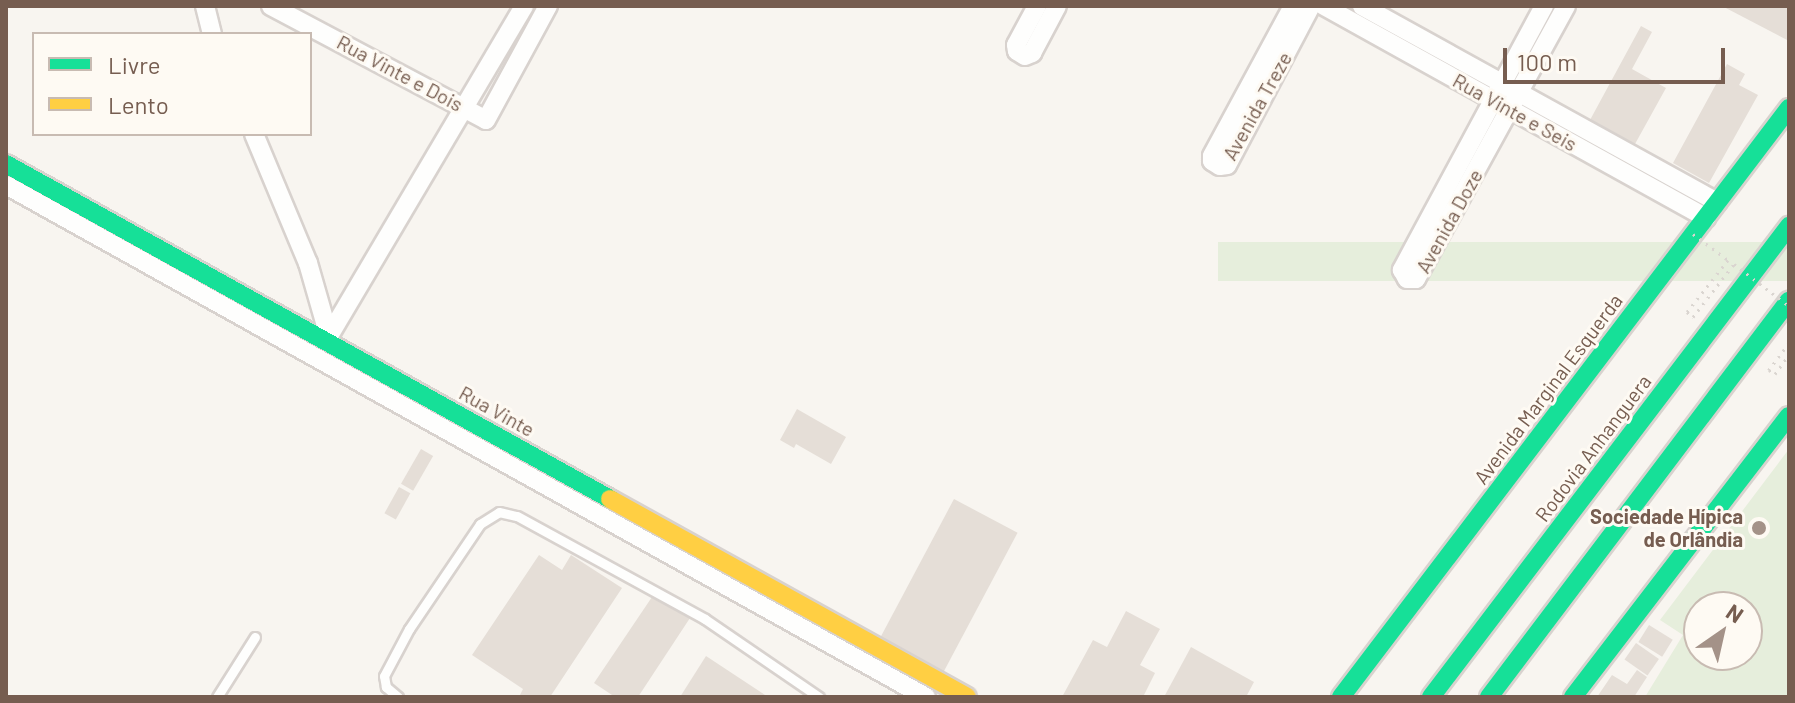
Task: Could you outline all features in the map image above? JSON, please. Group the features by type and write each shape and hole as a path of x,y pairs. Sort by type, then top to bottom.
{"main road":[{"name":"Avenida Marginal Esquerda","path":"1341,697 1789,108"},
{"name":"Rua Vinte","path":"6,164 328,338 967,697"},
{"name":"Rodovia Anhanguera","path":"1431,697 1789,226"},
{"path":"1489,697 1789,304"},
{"path":"1573,697 1789,416"}],"street":[{"path":"205,6 212,32"},
{"path":"328,338 524,6"},
{"path":"446,137 486,120 548,6"},
{"path":"1037,6 1016,45 1025,56 1032,53 1057,6"},
{"name":"Avenida Treze","path":"1293,6 1212,156 1212,161 1220,166 1227,165 1311,6"},
{"name":"Rua Vinte e Seis","path":"1324,6 1453,68 1712,210"},
{"name":"Rua Vinte e Seis","path":"1362,6 1453,68"},
{"name":"Avenida Doze","path":"1506,97 1544,6"},
{"name":"Avenida Doze","path":"1440,218 1506,97 1566,6"},
{"name":"Rua Vinte e Dois","path":"283,9 486,120"},
{"path":"255,136 308,263 328,338"},
{"name":"Rua Vinte","path":"6,185 926,697"}],"lane":[{"path":"398,697 386,687 384,676 409,629 480,524 499,512 517,516 705,619 819,697"},
{"path":"217,697 255,637"}],"path":[{"path":"1693,234 1728,260 1687,312 1693,317 1734,264 1789,304"},
{"path":"1789,343 1769,370 1775,374 1789,355"}],"green space":[{"path":"1218,242 1789,242 1789,281 1218,281"},
{"name":"Sociedade Hípica de Orlândia","path":"1789,449 1789,697 1645,697 1683,635 1660,620"}],"building":[{"path":"1722,6 1789,6 1789,41"},
{"path":"1641,26 1652,32 1632,69 1666,88 1635,144 1590,120"},
{"path":"1727,64 1745,74 1739,85 1758,95 1709,183 1673,163"},
{"path":"797,409 846,437 831,464 796,444 794,448 780,440"},
{"path":"421,449 433,456 413,491 401,484"},
{"path":"399,487 410,493 396,520 384,513"},
{"path":"954,499 1018,533 942,674 879,640"},
{"path":"539,555 562,570 571,555 622,588 550,697 519,697 523,689 472,655"},
{"path":"654,594 690,618 638,697 615,697 594,683"},
{"path":"1126,611 1160,629 1140,665 1155,673 1143,697 1062,697 1093,640 1107,647"},
{"path":"1649,625 1673,640 1662,657 1638,642"},
{"path":"1636,643 1659,659 1647,675 1625,659"},
{"path":"1191,647 1254,682 1246,697 1164,697"},
{"path":"706,656 768,697 680,697"},
{"path":"1637,670 1647,677 1634,697 1597,697 1612,675 1627,684"}],"traffic: fast":[{"path":"1341,697 1789,108"},
{"path":"6,164 610,499"},
{"path":"1431,697 1789,226"},
{"path":"1489,697 1789,301"},
{"path":"1573,697 1789,416"}],"traffic: slow":[{"path":"610,499 967,697"}],"place":[{"name":"Sociedade Hípica de Orlândia","path":"1759,528"}]}
